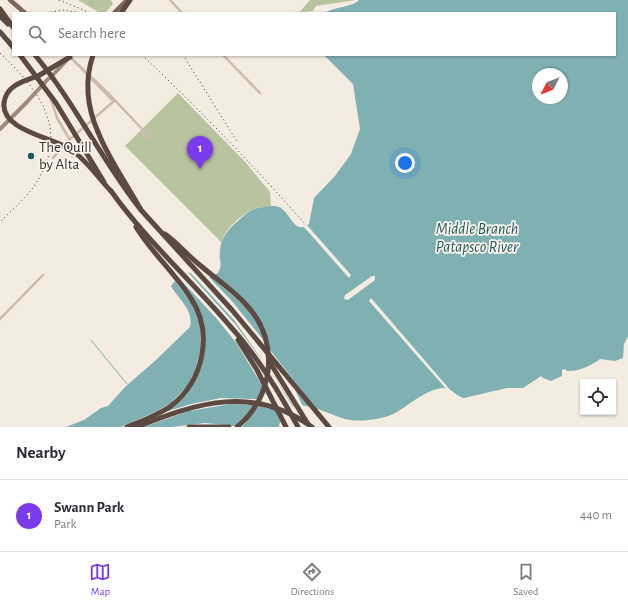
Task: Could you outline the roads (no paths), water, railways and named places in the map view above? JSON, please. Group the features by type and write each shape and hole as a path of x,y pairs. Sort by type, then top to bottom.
{"highway":[{"path":"122,12 129,0"},
{"path":"0,9 12,27"},
{"path":"0,16 12,27"},
{"path":"0,32 12,46"},
{"path":"0,38 12,46"},
{"path":"20,56 56,103 111,190 130,215 231,326 259,363 298,427"},
{"path":"37,56 66,96 114,174 141,210 246,327 329,427"},
{"path":"70,56 38,76 15,84 8,91 4,105 7,117 18,126 51,139 71,149 111,190"},
{"path":"93,56 87,86 91,112 109,156 141,210"},
{"path":"127,427 163,411 181,396 197,372 201,360 203,341 200,319 191,298 141,236 130,215"},
{"path":"156,228 173,240 197,264 242,300 256,316 263,330 269,356 266,382 254,408 237,427"},
{"path":"208,301 252,361 286,427"},
{"path":"246,327 279,374 311,427"},
{"path":"138,427 196,406 221,401 237,400 277,408 311,427"},
{"path":"189,427 229,427"}],"main road":[{"path":"10,0 24,12"},
{"path":"115,12 129,0"},
{"path":"0,129 70,56"}],"street":[{"path":"170,0 181,12"},
{"path":"20,56 46,88 57,118 70,140"},
{"path":"70,56 143,130"},
{"path":"224,56 260,93"},
{"path":"53,158 70,140 114,101"},
{"path":"0,319 43,275"}],"water":[{"name":"Middle Branch Patapsco River","path":"359,0 628,0 628,336 624,344 623,358 615,361 600,359 589,366 580,369 567,371 565,369 562,370 562,376 551,381 541,376 523,388 507,388 464,398 446,388 436,389 423,395 395,413 373,420 350,420 320,410 299,406 290,408 283,415 279,427 66,427 84,420 101,408 108,406 125,387 190,327 191,321 188,310 171,286 179,276 187,272 208,278 218,273 220,269 220,247 224,236 235,224 252,210 273,206 281,208 297,226 304,227 309,224 314,198 335,176 351,154 360,129 353,84 325,56 616,56 616,12 326,12 348,6"}],"waterway":[{"path":"91,340 127,384"}],"railway":[{"path":"59,0 89,12"},
{"path":"52,12 63,10 76,12"},
{"path":"0,19 12,21"},
{"path":"0,53 28,83 39,99 47,115 51,132 50,150 44,169 32,189 0,222"},
{"path":"143,56 226,138 306,225"},
{"path":"184,56 238,143"}],"place":[{"name":"The Quill by Alta","path":"31,156"},
{"name":"Swann Park","path":"200,169"}]}
